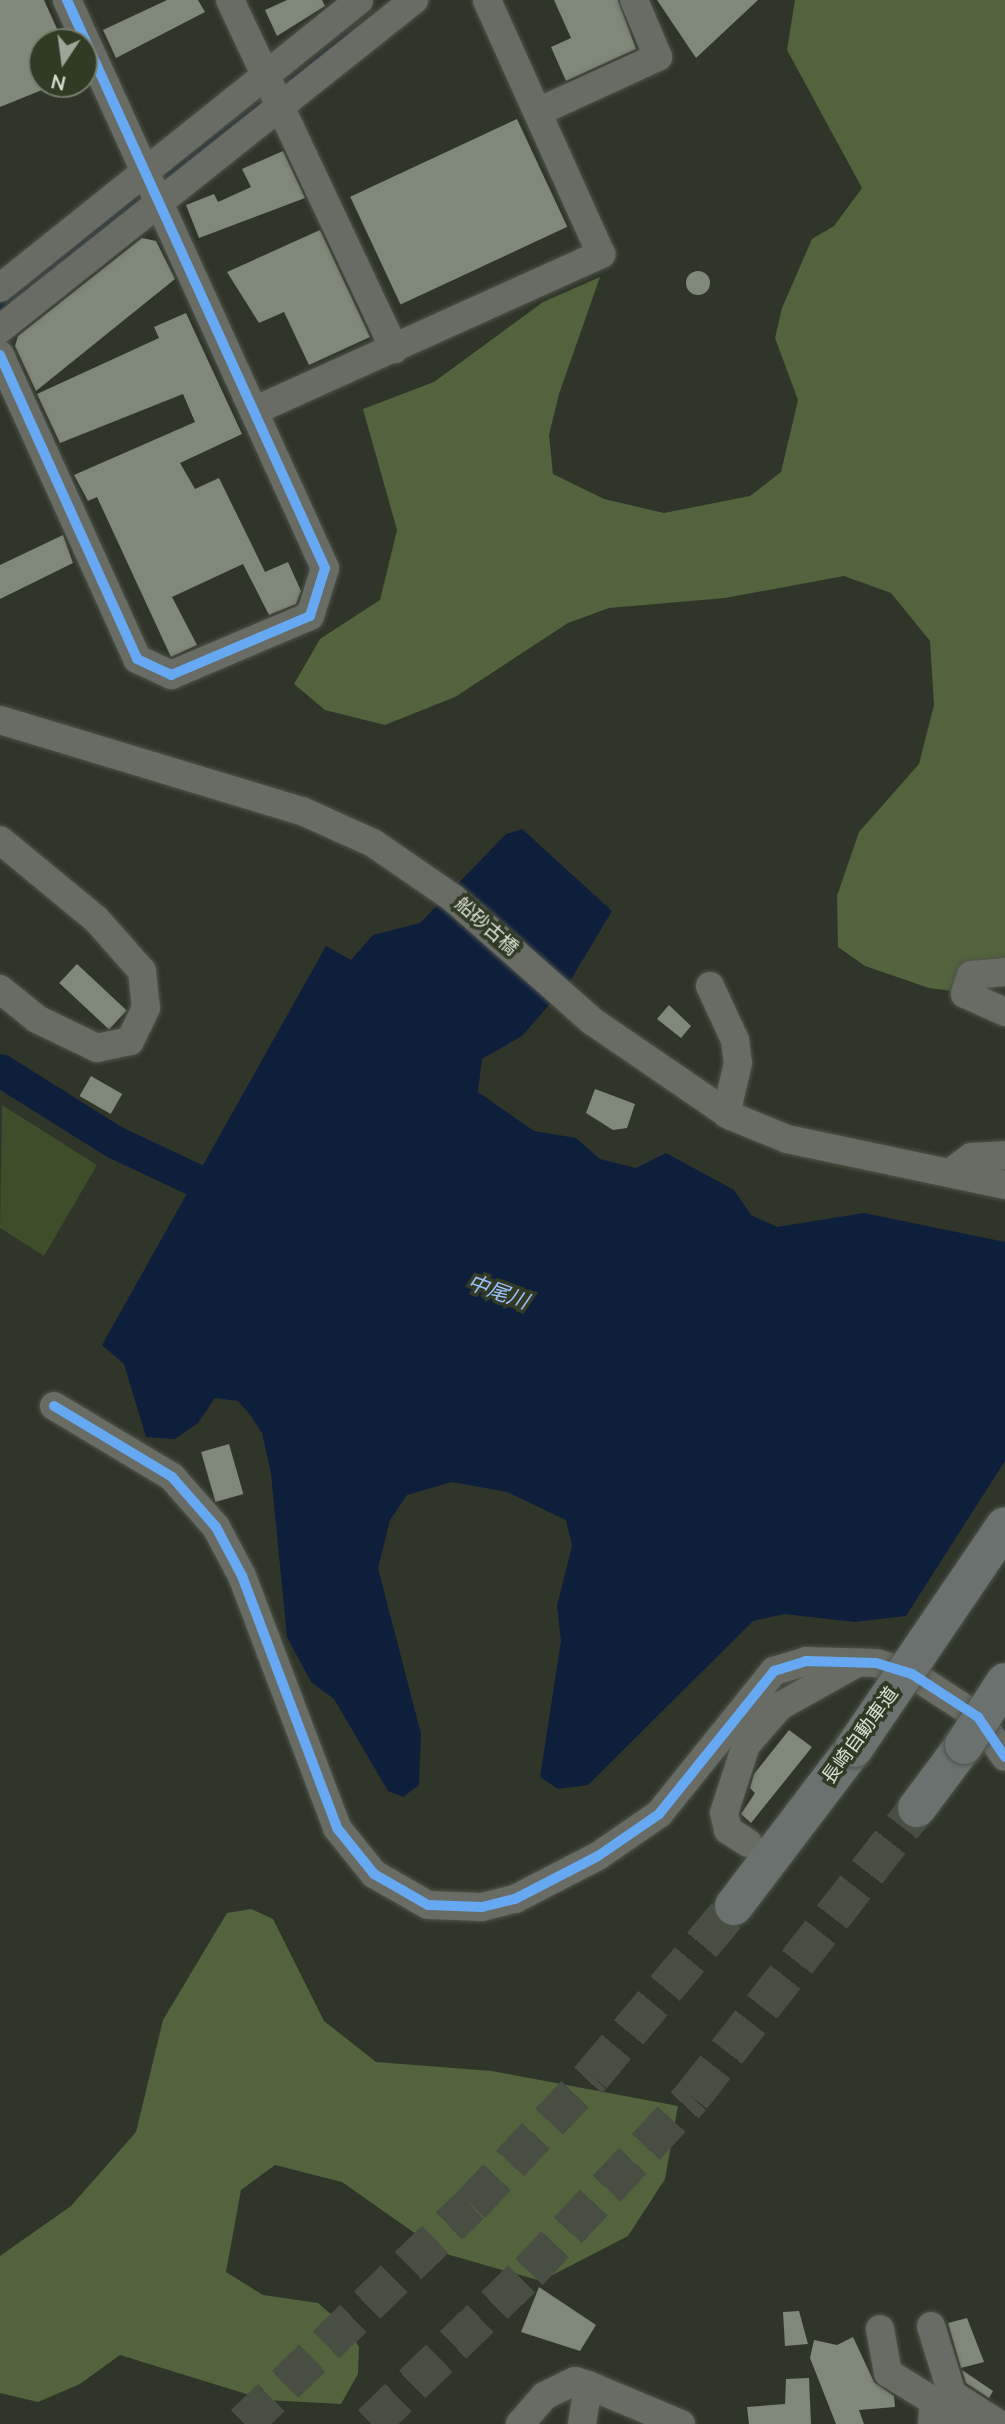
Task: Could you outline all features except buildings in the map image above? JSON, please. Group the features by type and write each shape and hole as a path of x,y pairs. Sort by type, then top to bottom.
{"highway":[{"name":"長崎自動車道","path":"734,1906 854,1748 1005,1526"},
{"path":"917,1808 964,1745 1005,1682"}],"street":[{"path":"0,355 137,659 171,675 310,616 325,569 256,410 154,201 67,0"},
{"path":"230,0 394,349"},
{"path":"0,288 359,0"},
{"path":"0,329 154,201 280,107 414,0"},
{"path":"256,410 601,254 540,111 487,0"},
{"path":"540,111 659,57 634,0"},
{"name":"船砂古橋","path":"0,720 302,811 373,843 453,898 592,1021 726,1114 786,1139 1005,1185"},
{"path":"0,840 96,919 142,971 146,1008 130,1041 97,1048 37,1019 0,989"},
{"path":"1005,972 971,975 965,994 1005,1012"},
{"path":"710,986 735,1040 738,1063 726,1114"},
{"path":"950,1173 971,1157 1005,1155"},
{"path":"54,1406 172,1477 216,1527 242,1576 337,1828 374,1874 428,1905 482,1907 548,1885 659,1814 774,1671 806,1661 857,1663 912,1674 978,1717 1005,1757"},
{"path":"748,1843 728,1830 724,1813 746,1745 780,1706 857,1663"},
{"path":"931,2326 941,2407"},
{"path":"880,2329 888,2374 971,2424"},
{"path":"520,2424 544,2396 575,2381 681,2424"},
{"path":"582,2424 588,2385"},
{"path":"941,2407 999,2424"}],"green space":[{"path":"795,0 1005,0 1005,978 984,995 929,988 865,966 838,947 837,896 859,832 919,764 934,705 930,641 891,593 844,576 725,598 609,608 568,623 455,697 385,725 325,710 294,684 320,639 380,600 397,530 363,409 434,382 543,302 600,277 559,394 549,435 553,474 604,499 664,513 750,496 781,472 798,400 775,338 782,308 812,239 834,226 862,188 787,50"},
{"path":"2,1105 97,1165 44,1256 0,1228"},
{"path":"251,1909 273,1919 324,2021 376,2062 492,2071 678,2106 665,2179 628,2236 541,2281 443,2253 342,2182 275,2165 241,2190 226,2272 263,2295 318,2303 349,2330 359,2347 358,2374 341,2404 266,2400 120,2355 80,2384 38,2402 0,2393 0,2256 71,2206 136,2132 163,2020 227,1913"}],"water":[{"path":"522,829 612,911 570,981 522,1036 482,1059 478,1092 534,1131 576,1138 600,1159 636,1168 666,1153 734,1190 751,1215 777,1227 864,1213 1005,1242 1005,1658 959,1623 905,1616 855,1622 784,1614 753,1621 588,1785 558,1789 540,1777 561,1641 557,1606 572,1546 566,1520 507,1492 452,1482 407,1495 390,1520 378,1568 421,1734 419,1785 403,1797 388,1791 334,1699 311,1682 287,1637 271,1474 262,1433 251,1416 238,1401 215,1398 198,1423 175,1439 146,1437 124,1364 102,1345 326,946 351,960 373,935 420,923 506,834"}],"pier":[{"path":"1005,1461 1005,1661 958,1627 904,1619"}],"waterway":[{"path":"282,86 348,34"},
{"path":"160,181 266,99"},
{"path":"0,306 144,193"},
{"name":"中尾川","path":"0,1070 115,1142 234,1198"}],"tunnel":[{"path":"371,2424 529,2272 692,2097 917,1808"},
{"path":"244,2424 471,2205 592,2076 734,1906"}],"cycle path":[{"path":"0,355 137,659 171,675 310,616 325,568 67,0"},
{"path":"54,1406 172,1477 216,1527 242,1576 337,1828 374,1874 428,1905 482,1907 515,1899 598,1856 659,1814 774,1671 806,1661 876,1663 912,1674 978,1717 1005,1757"}]}
